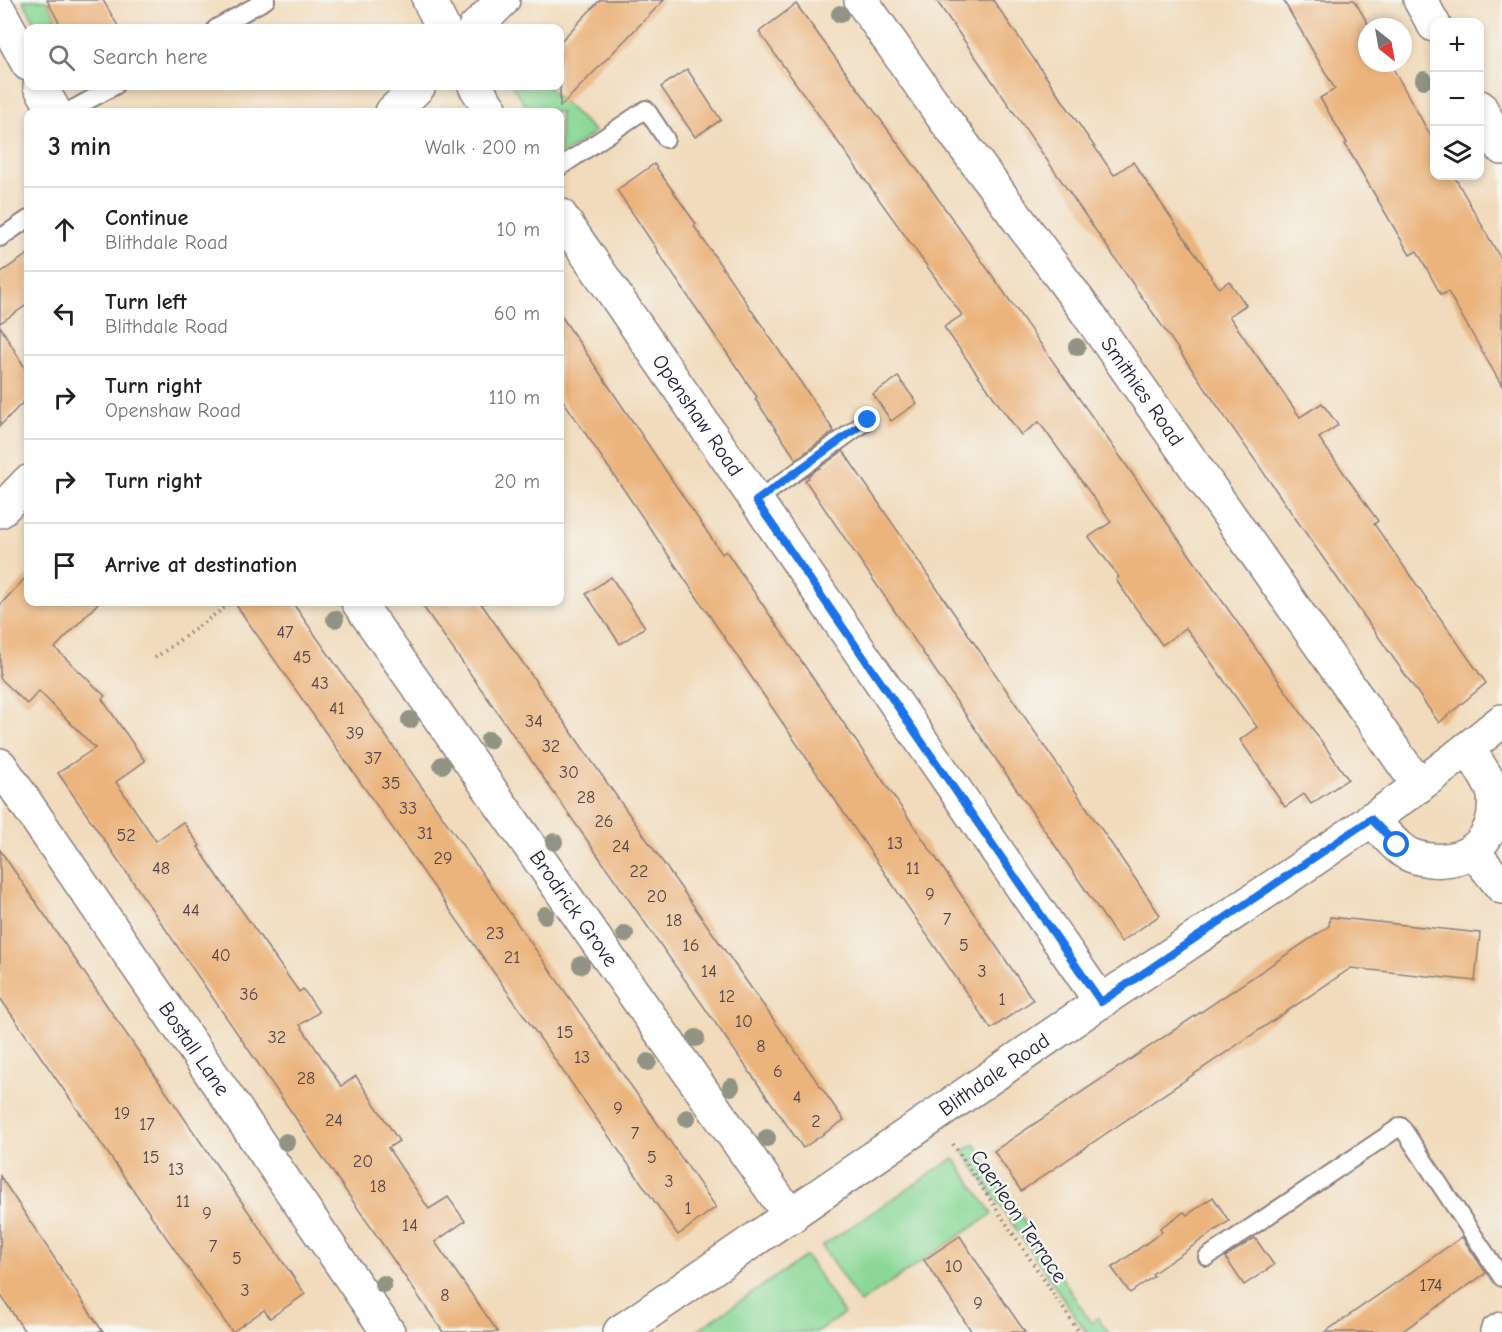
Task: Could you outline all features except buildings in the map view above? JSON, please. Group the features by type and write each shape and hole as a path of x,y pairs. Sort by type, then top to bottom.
{"street":[{"path":"429,0 440,24"},
{"path":"479,24 503,0"},
{"name":"Smithies Road","path":"861,0 945,120 1086,311 1419,786"},
{"path":"1420,0 1430,18"},
{"path":"0,12 24,57"},
{"path":"42,90 53,108"},
{"path":"396,108 415,90"},
{"path":"478,90 489,108"},
{"path":"1484,116 1502,148"},
{"name":"Openshaw Road","path":"564,220 1101,1002"},
{"path":"0,511 24,486"},
{"name":"Brodrick Grove","path":"361,606 791,1217"},
{"name":"Blithdale Road","path":"620,1332 1419,786 1502,721"},
{"path":"1371,819 1397,845 1419,859 1443,861 1460,858 1473,851 1491,829 1494,803 1493,793 1468,748"},
{"name":"Bostall Lane","path":"0,765 388,1332"},
{"path":"1473,851 1502,887"},
{"path":"1497,1332 1502,1329"}],"lane":[{"path":"223,24 266,0"},
{"path":"74,108 108,90"},
{"path":"564,164 646,109 666,140"},
{"path":"0,238 24,222"},
{"path":"756,501 868,420"},
{"path":"1207,1257 1401,1126 1502,1278"}],"path":[{"path":"155,658 226,606"},
{"name":"Caerleon Terrace","path":"934,1116 1079,1332"}],"green space":[{"path":"23,0 47,0 56,18 45,24 36,24"},
{"path":"515,90 551,90 595,132 564,154 564,108 527,108"},
{"path":"975,1144 1091,1323 1098,1317 1108,1332 1086,1332 963,1151"},
{"path":"954,1158 992,1214 860,1303 822,1246"},
{"path":"806,1256 844,1314 817,1332 695,1332"}],"route":[{"path":"868,420 756,501 1101,1002 1371,819 1397,845"}]}
